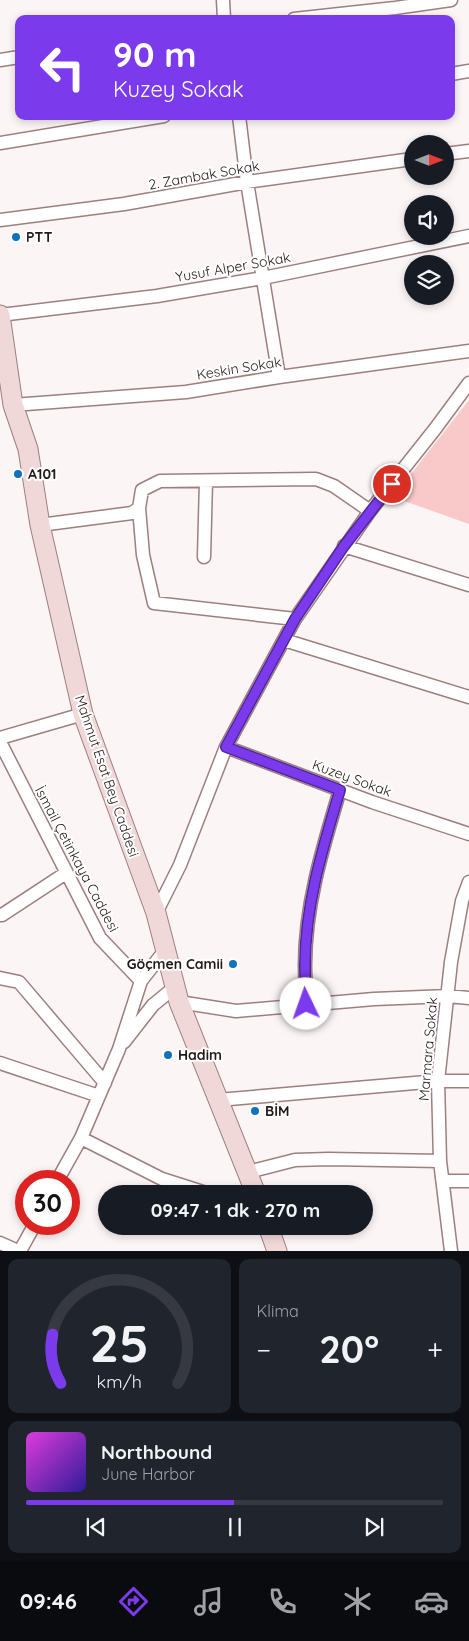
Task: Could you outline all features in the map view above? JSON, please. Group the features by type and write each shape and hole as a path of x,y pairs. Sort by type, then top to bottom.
{"street":[{"path":"223,0 224,15"},
{"path":"331,15 451,0"},
{"path":"0,60 15,58"},
{"path":"455,73 469,71"},
{"path":"0,143 140,120"},
{"path":"239,120 247,182 279,377"},
{"path":"454,153 469,151"},
{"name":"2. Zambak Sokak","path":"0,220 124,204 247,182 404,160"},
{"name":"Yusuf Alper Sokak","path":"0,315 157,296 263,278 469,236"},
{"name":"Mahmut Esat Bey Caddesi","path":"0,315 13,405 28,449 40,525 83,714 156,913 177,995 253,1185"},
{"name":"Keskin Sokak","path":"13,405 186,392 279,377 469,351"},
{"path":"156,913 180,865 226,747 295,619 344,546 469,383"},
{"path":"295,619 154,603 143,556 139,508 142,490 160,482 316,479 334,486 370,511"},
{"path":"204,557 206,482"},
{"path":"40,525 132,513 139,508"},
{"path":"344,546 469,585"},
{"path":"284,640 469,697"},
{"path":"0,740 83,714"},
{"name":"İsmail Çetinkaya Caddesi","path":"0,740 100,938 140,981"},
{"name":"Kuzey Sokak","path":"226,747 340,790 469,834"},
{"path":"306,1004 305,965 309,917 316,873 340,790"},
{"path":"0,915 66,873"},
{"name":"Marmara Sokak","path":"451,1251 440,1161 438,1081 451,962 462,901 469,882"},
{"path":"64,1170 80,1138 119,1049 140,981 166,949"},
{"path":"0,978 19,982 105,1083"},
{"path":"119,1049 153,1005 177,995 236,1011 306,1004 448,996 469,998"},
{"path":"0,1063 99,1096"},
{"path":"218,1100 438,1081 469,1081"},
{"path":"80,1138 162,1179 181,1185"},
{"path":"248,1172 295,1160 440,1161"},
{"path":"443,1180 469,1181"},
{"path":"0,1243 19,1251 28,1235"},
{"path":"271,1235 277,1251"}],"shaded area":[{"path":"469,400 469,524 393,497"}],"place":[{"name":"PTT","path":"16,237"},
{"name":"A101","path":"18,474"},
{"name":"Göçmen Camii","path":"233,964"},
{"name":"Hadim","path":"168,1055"},
{"name":"BİM","path":"255,1111"}],"route":[{"path":"306,1004 305,965 309,917 316,873 340,790 226,747 295,619 344,546 392,484"}]}
